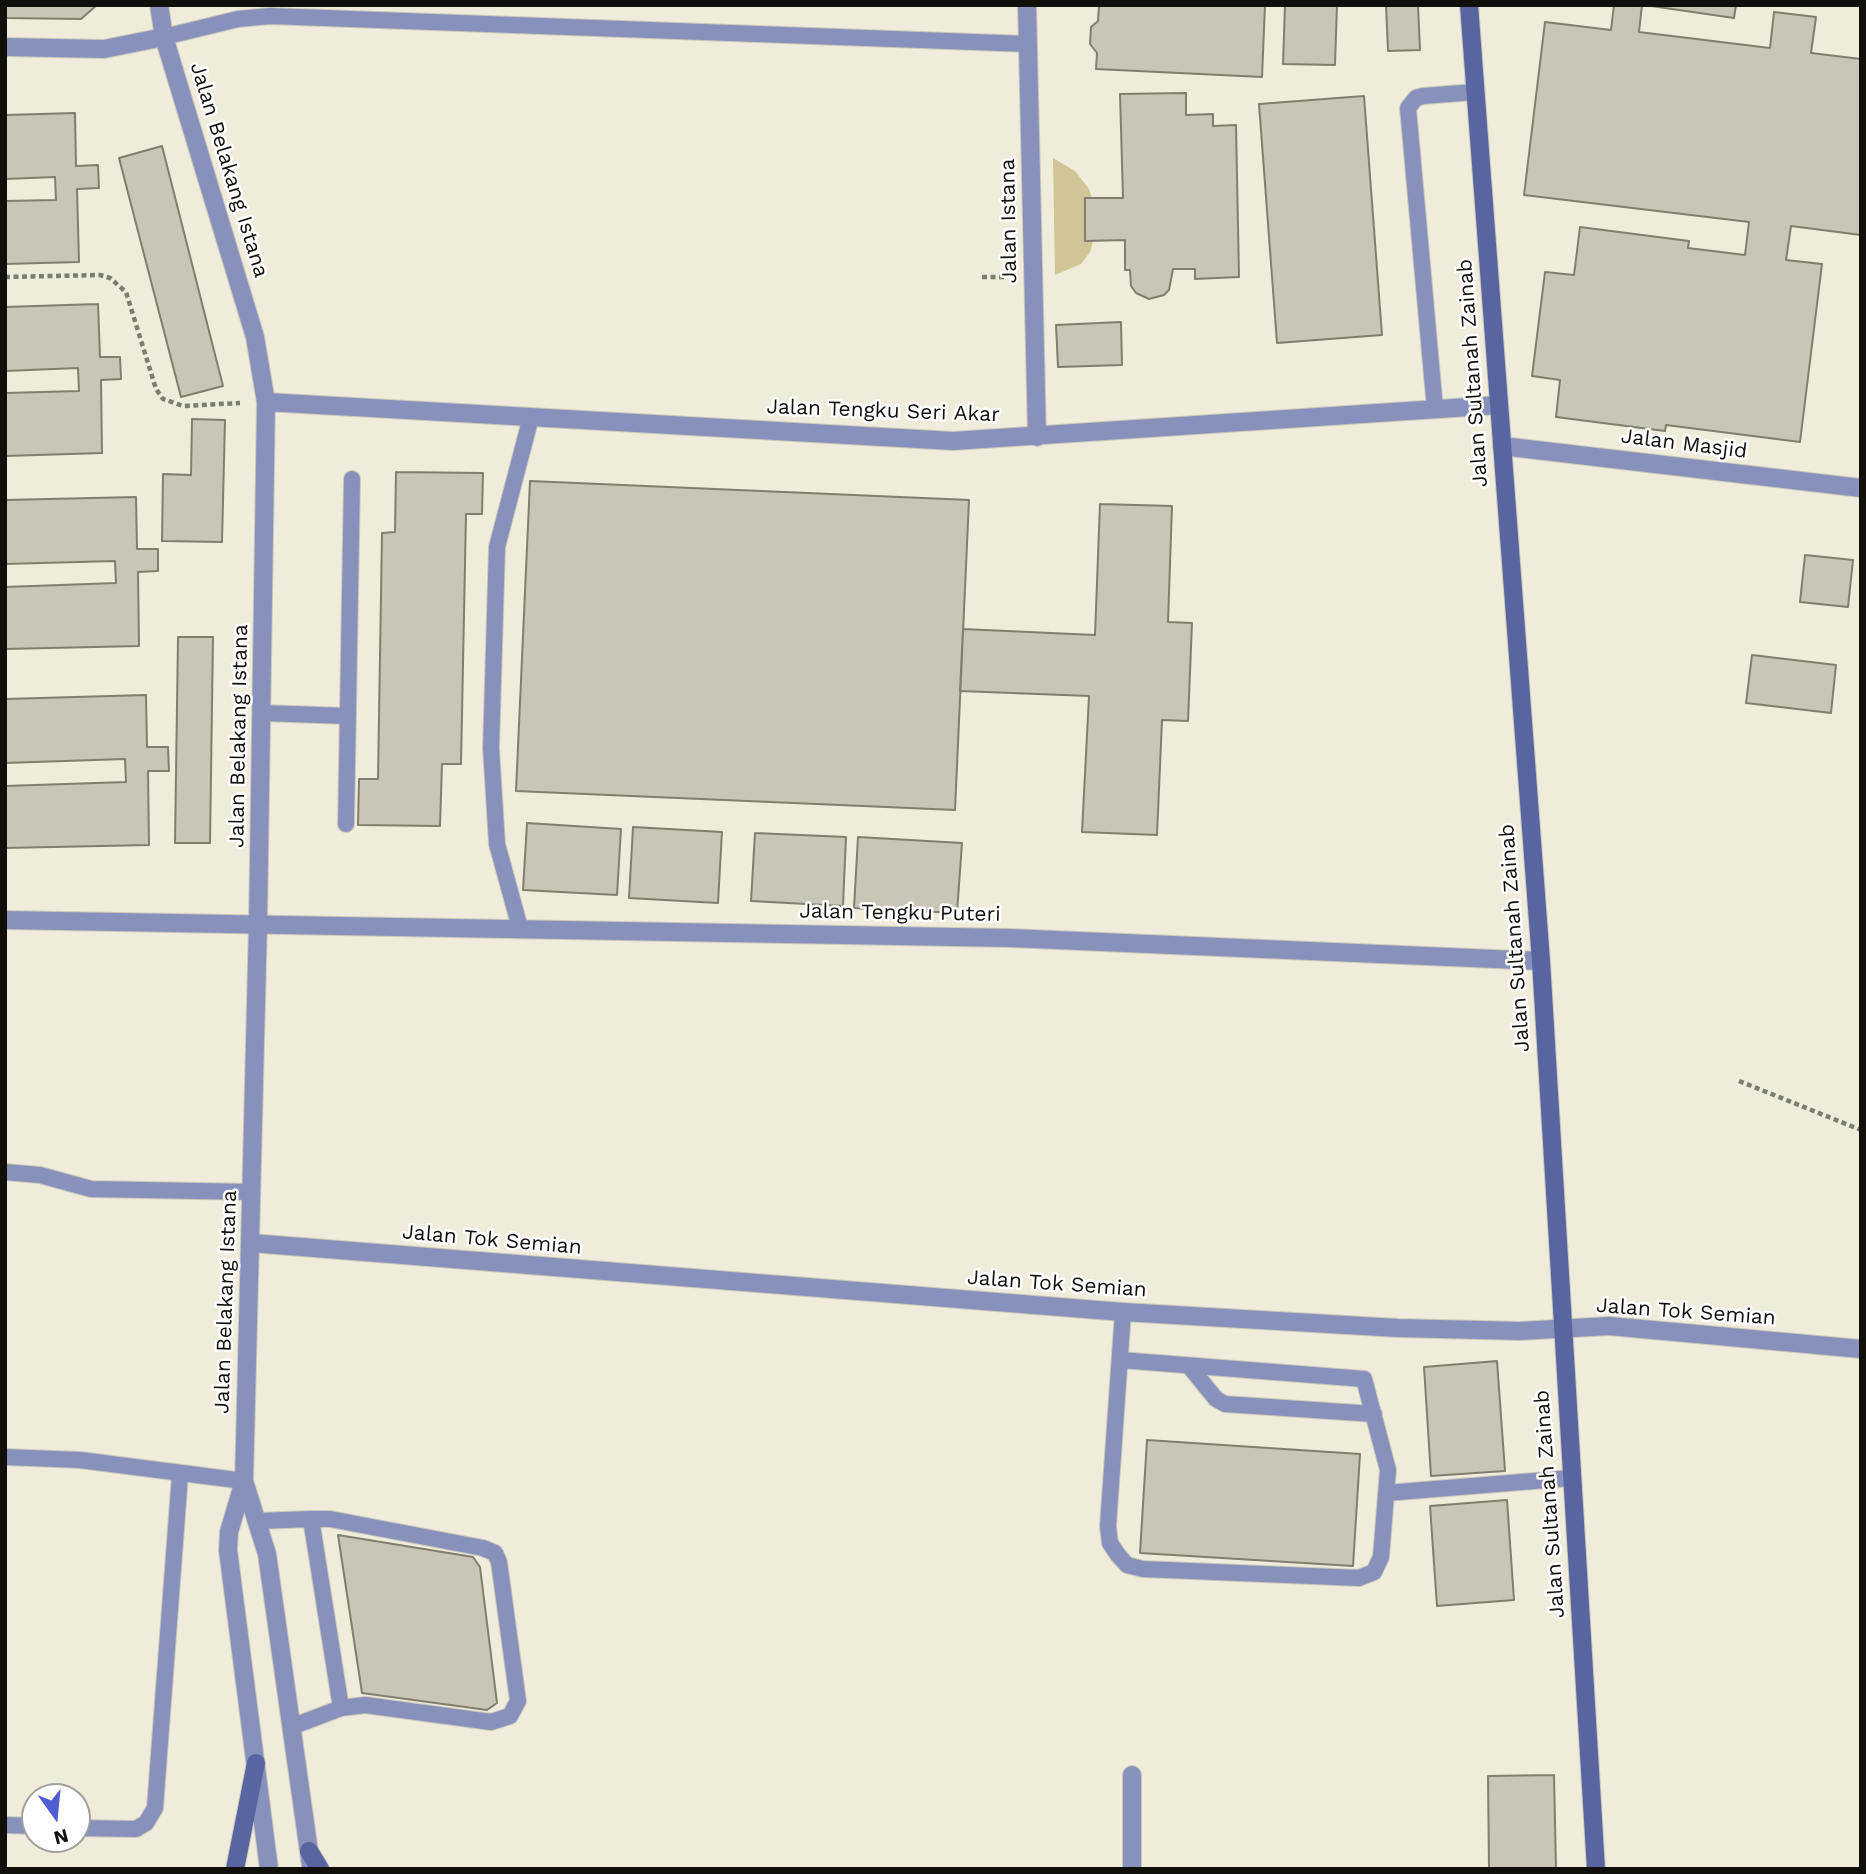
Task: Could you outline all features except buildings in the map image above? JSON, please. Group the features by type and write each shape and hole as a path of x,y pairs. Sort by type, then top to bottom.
{"main road":[{"name":"Jalan Sultanah Zainab","path":"1469,5 1541,961 1596,1869"},
{"path":"234,1869 256,1762"},
{"path":"310,1860 320,1869"}],"street":[{"name":"Jalan Belakang Istana","path":"159,5 164,37 255,337 266,402 258,923 244,1481 229,1532 228,1550 270,1869"},
{"name":"Jalan Istana","path":"1027,5 1037,437"},
{"path":"5,47 104,49 164,37"},
{"name":"Jalan Tengku Seri Akar","path":"266,402 953,440 1037,437 1499,405"},
{"name":"Jalan Masjid","path":"1502,446 1861,488"},
{"name":"Jalan Tengku Puteri","path":"5,920 1010,938 1541,961"},
{"name":"Jalan Tok Semian","path":"251,1243 1123,1312 1398,1328 1609,1326 1861,1349"},
{"name":"Jalan Belakang Istana","path":"244,1481 267,1555 310,1860"},
{"path":"1132,1775 1132,1869"}],"lane":[{"path":"164,37 238,19 270,16 1028,44"},
{"path":"1435,409 1408,108 1416,98 1423,96 1475,92"},
{"path":"520,928 497,844 491,748 497,547 531,416"},
{"path":"346,824 352,479"},
{"path":"262,713 348,716"},
{"path":"5,1172 40,1175 91,1189 252,1192"},
{"path":"1120,1360 1364,1379 1388,1469 1379,1565 1367,1576 1143,1569 1127,1564 1110,1543 1108,1526 1123,1312"},
{"path":"1189,1366 1216,1399 1225,1404 1374,1414"},
{"path":"5,1457 80,1460 180,1475 244,1481"},
{"path":"91,1828 136,1829 146,1824 155,1808 180,1475"},
{"path":"1386,1493 1571,1479"},
{"path":"311,1519 341,1709"},
{"path":"258,1521 330,1519 483,1548 495,1553 499,1562 518,1701 510,1716 491,1722 365,1705 341,1709 291,1727"}],"path":[{"path":"5,277 100,275 110,278 126,292 156,389 163,399 183,406 266,402"},
{"path":"1739,1081 1861,1130"}],"shaded area":[{"path":"1053,158 1075,171 1089,189 1092,198 1085,199 1085,240 1093,241 1090,252 1081,264 1055,275"}]}
